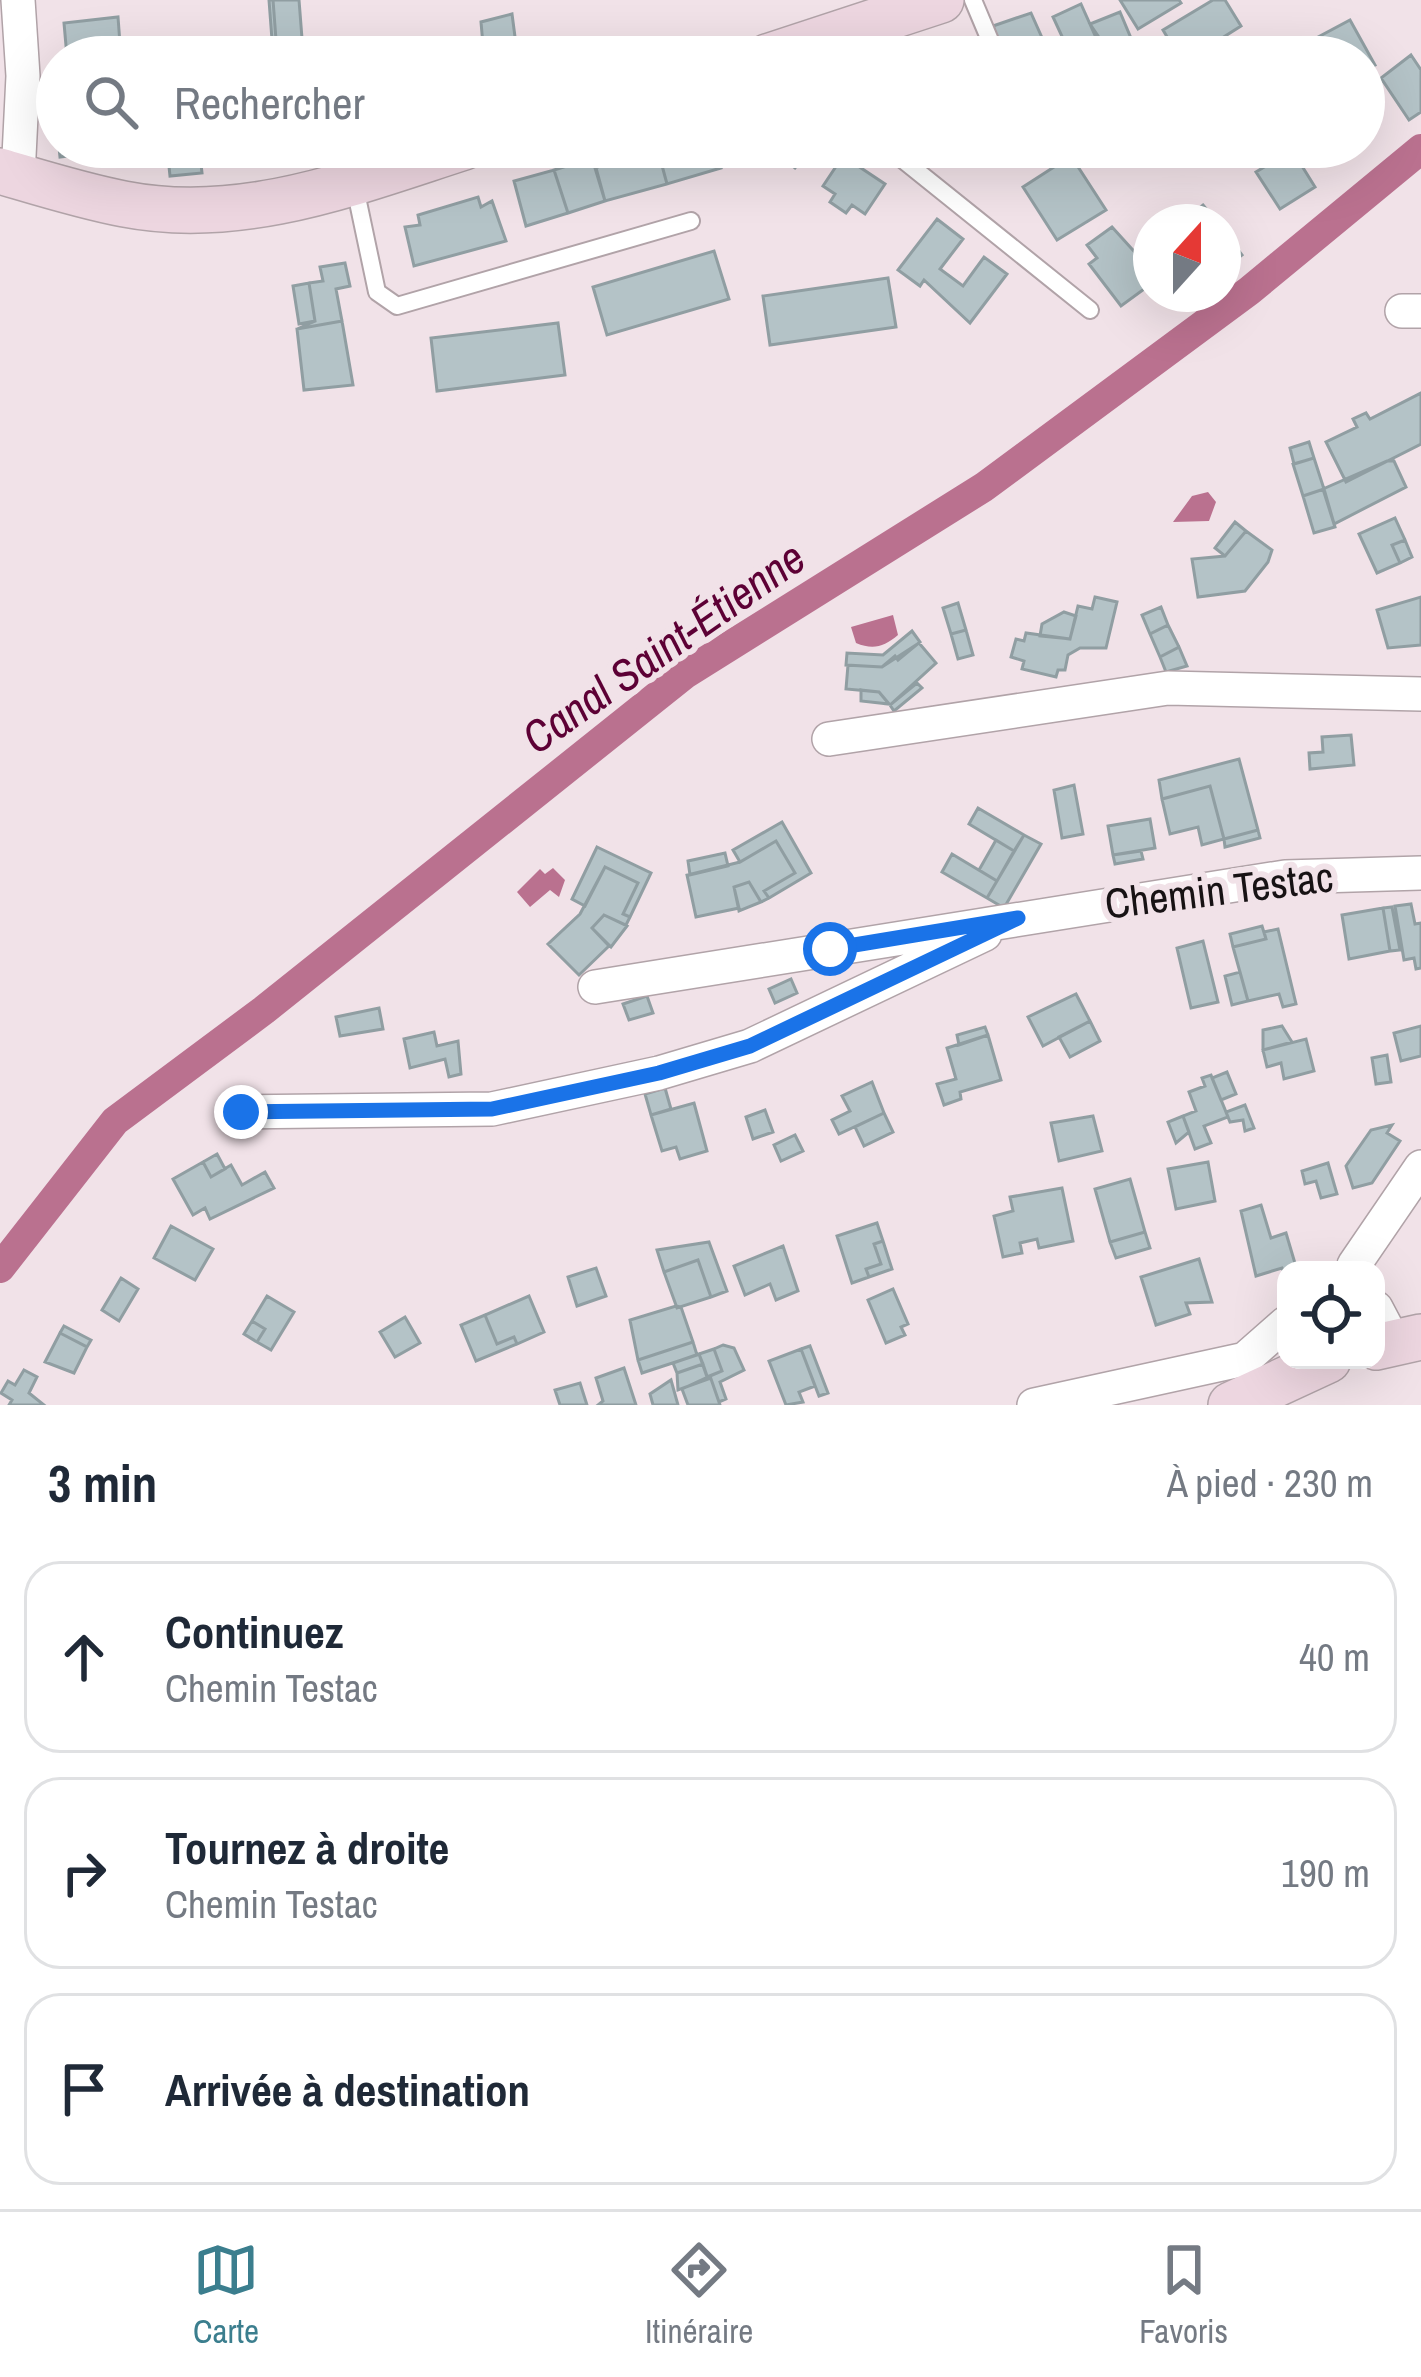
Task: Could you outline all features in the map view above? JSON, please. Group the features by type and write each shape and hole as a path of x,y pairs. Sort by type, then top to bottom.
{"main road":[{"path":"840,36 941,0"},
{"path":"9,174 128,205 199,210 253,206 398,168"},
{"path":"1231,1405 1309,1369"}],"street":[{"path":"9,174 23,110 18,0"},
{"path":"829,739 1168,688 1421,694"},
{"name":"Chemin Testac","path":"596,987 1285,877 1421,873"},
{"name":"Chemin Testac","path":"241,1112 492,1109 659,1073 750,1046 1018,918"},
{"path":"1358,1261 1421,1167"},
{"path":"1034,1405 1244,1359 1277,1331"}],"lane":[{"path":"974,0 989,36"},
{"path":"913,168 1090,310"},
{"path":"354,182 377,292 397,306 691,221"}],"shaded area":[{"path":"1208,492 1216,502 1209,521 1173,522 1192,496"},
{"path":"893,615 898,635 893,639 873,647 856,643 851,627"},
{"path":"553,868 565,880 559,897 550,890 530,907 517,892 540,869 545,874"}],"building":[{"path":"269,0 273,0 276,36 272,36"},
{"path":"273,0 299,0 302,36 276,36"},
{"path":"1120,0 1179,0 1181,3 1138,29"},
{"path":"1213,0 1225,0 1241,26 1225,36 1167,36 1163,30"},
{"path":"1081,4 1095,36 1062,36 1053,17"},
{"path":"1120,12 1130,36 1098,36 1090,24"},
{"path":"1031,13 1041,36 997,36 993,26"},
{"path":"512,14 515,36 482,36 481,22"},
{"path":"118,17 119,36 65,36 64,23"},
{"path":"1350,20 1359,36 1320,36"},
{"path":"1411,55 1421,70 1421,112 1409,120 1385,84 1385,75"},
{"path":"169,168 201,168 202,173 170,176"},
{"path":"595,168 605,201 568,213 554,170"},
{"path":"596,168 663,168 667,184 605,201"},
{"path":"663,168 721,168 667,184"},
{"path":"835,168 861,168 885,184 865,214 852,205 846,213 830,202 835,194 823,186"},
{"path":"1052,168 1079,168 1106,210 1057,240 1023,187"},
{"path":"1303,168 1315,187 1280,209 1256,172"},
{"path":"554,170 568,213 526,226 514,181"},
{"path":"478,197 481,207 492,201 506,241 414,266 405,227 420,225 418,215"},
{"path":"937,219 963,239 940,269 963,286 984,257 1007,274 970,323 924,280 920,286 898,270"},
{"path":"1112,227 1133,250 1133,297 1121,306 1089,264 1097,258 1087,245"},
{"path":"714,251 729,299 607,335 593,287"},
{"path":"345,263 350,286 336,289 342,321 297,329 315,321 309,283 323,281 320,267"},
{"path":"888,278 896,327 770,345 763,296"},
{"path":"309,283 315,321 299,324 293,286"},
{"path":"342,321 353,385 304,390 297,329"},
{"path":"558,323 565,375 437,391 431,338"},
{"path":"1421,393 1421,444 1346,482 1326,442 1357,427 1353,419 1366,413 1370,419"},
{"path":"1309,442 1314,458 1294,464 1290,448"},
{"path":"1314,458 1324,489 1303,496 1293,464"},
{"path":"1394,461 1406,487 1334,524 1323,489"},
{"path":"1324,489 1335,527 1314,533 1303,496"},
{"path":"1395,518 1405,540 1392,545 1400,563 1377,573 1359,534"},
{"path":"1235,522 1246,531 1225,556 1215,548"},
{"path":"1246,531 1272,550 1268,562 1245,591 1198,597 1192,559 1225,556"},
{"path":"1405,540 1412,557 1400,563 1392,545"},
{"path":"1095,597 1117,602 1106,648 1080,648 1068,655 1065,670 1058,670 1056,677 1022,669 1024,661 1011,657 1016,639 1024,641 1026,633 1070,639 1078,606 1092,609"},
{"path":"1421,597 1421,645 1388,648 1377,610"},
{"path":"958,603 966,630 951,634 943,608"},
{"path":"1161,607 1168,625 1150,634 1142,615"},
{"path":"1064,612 1076,616 1070,639 1040,636 1042,624"},
{"path":"1168,625 1179,647 1160,657 1150,634"},
{"path":"966,630 973,655 958,659 951,634"},
{"path":"912,631 920,642 898,660 895,656 882,667 846,665 847,653 883,655"},
{"path":"919,643 936,663 890,705 879,692 846,689 848,665 882,667"},
{"path":"1179,647 1187,666 1166,672 1160,657"},
{"path":"917,683 922,688 894,711 890,705"},
{"path":"861,690 879,692 889,704 861,701"},
{"path":"1351,735 1354,765 1310,769 1309,753 1323,752 1322,737"},
{"path":"1239,759 1258,830 1224,839 1210,786 1162,799 1159,780"},
{"path":"1074,785 1083,834 1062,838 1054,790"},
{"path":"1210,786 1224,839 1202,845 1198,827 1170,834 1162,799"},
{"path":"978,808 1024,835 1014,851 969,824"},
{"path":"1150,819 1155,848 1113,855 1108,826"},
{"path":"782,822 811,873 769,898 764,891 795,873 776,841 740,862 733,850"},
{"path":"1258,830 1260,838 1225,847 1224,839"},
{"path":"1024,835 1041,844 1004,908 987,898"},
{"path":"996,840 1014,851 997,881 979,870"},
{"path":"776,841 795,873 764,891 769,898 761,902 749,882 734,887 739,908 696,917 687,875 740,862"},
{"path":"597,847 651,873 630,917 623,914 638,883 605,867 585,906 572,899"},
{"path":"1141,851 1143,859 1115,864 1113,855"},
{"path":"725,853 728,866 690,875 688,861"},
{"path":"952,854 997,881 987,898 942,872"},
{"path":"605,867 638,883 623,914 630,917 626,925 604,915 592,928 609,946 579,975 548,944 580,914"},
{"path":"749,882 761,902 739,911 734,887"},
{"path":"1411,904 1415,924 1421,923 1421,968 1416,969 1414,958 1404,960 1395,906"},
{"path":"1392,907 1400,950 1390,951 1383,908"},
{"path":"1383,908 1390,951 1349,959 1342,915"},
{"path":"604,915 627,926 611,947 592,928"},
{"path":"1262,926 1266,939 1233,947 1230,934"},
{"path":"1278,929 1296,1004 1283,1007 1279,994 1248,1001 1233,947 1266,939 1264,932"},
{"path":"1203,941 1218,1002 1191,1008 1177,948"},
{"path":"1240,972 1248,1001 1232,1005 1225,976"},
{"path":"791,979 797,993 775,1003 769,989"},
{"path":"1076,994 1090,1021 1043,1046 1028,1017"},
{"path":"647,996 653,1013 629,1020 623,1004"},
{"path":"379,1008 383,1029 340,1036 336,1017"},
{"path":"1090,1021 1100,1041 1070,1057 1059,1037"},
{"path":"1282,1026 1292,1042 1263,1050 1263,1030"},
{"path":"1421,1026 1421,1056 1401,1061 1394,1033"},
{"path":"985,1027 988,1035 959,1045 957,1035"},
{"path":"434,1032 437,1046 458,1041 461,1074 449,1077 445,1059 410,1068 404,1039"},
{"path":"988,1035 1001,1080 960,1092 961,1099 944,1105 937,1084 956,1079 947,1048"},
{"path":"1306,1039 1314,1071 1284,1079 1281,1063 1267,1067 1263,1050"},
{"path":"1387,1055 1391,1082 1376,1084 1372,1058"},
{"path":"1227,1072 1236,1094 1221,1100 1212,1078"},
{"path":"1211,1075 1228,1117 1204,1126 1211,1143 1195,1149 1183,1116 1196,1111 1189,1092 1205,1086 1202,1078"},
{"path":"872,1082 884,1113 839,1134 832,1120 850,1111 842,1096"},
{"path":"665,1088 671,1109 651,1115 645,1094"},
{"path":"694,1103 707,1151 680,1159 676,1147 662,1151 651,1115"},
{"path":"1245,1105 1254,1128 1245,1131 1243,1120 1230,1122 1226,1112"},
{"path":"765,1110 773,1132 753,1139 746,1117"},
{"path":"884,1113 893,1132 864,1146 855,1127"},
{"path":"1093,1116 1102,1151 1059,1161 1051,1123"},
{"path":"1183,1116 1189,1132 1176,1143 1168,1122"},
{"path":"1392,1125 1387,1133 1400,1141 1372,1183 1353,1188 1346,1166 1371,1130"},
{"path":"795,1135 803,1151 781,1161 774,1145"},
{"path":"217,1154 225,1169 211,1177 203,1162"},
{"path":"203,1162 211,1177 231,1165 242,1185 265,1172 274,1188 210,1219 205,1208 193,1215 173,1179"},
{"path":"1208,1162 1215,1201 1176,1209 1168,1169"},
{"path":"1328,1163 1337,1194 1321,1198 1316,1181 1305,1184 1302,1171"},
{"path":"1130,1179 1145,1232 1110,1242 1095,1189"},
{"path":"1062,1188 1073,1241 1039,1248 1037,1239 1020,1243 1022,1253 1003,1257 994,1216 1013,1211 1010,1197"},
{"path":"1261,1205 1271,1238 1286,1233 1294,1261 1277,1261 1277,1270 1256,1276 1241,1211"},
{"path":"877,1223 883,1241 874,1244 881,1264 866,1269 869,1277 852,1283 837,1236"},
{"path":"171,1226 213,1249 195,1280 154,1258"},
{"path":"1145,1232 1150,1248 1116,1258 1110,1242"},
{"path":"883,1241 892,1269 869,1277 866,1269 881,1264 874,1244"},
{"path":"709,1242 727,1291 711,1297 698,1260 664,1272 657,1250"},
{"path":"783,1246 798,1291 776,1300 770,1284 745,1295 734,1266"},
{"path":"1199,1259 1212,1302 1186,1303 1190,1314 1156,1325 1141,1277"},
{"path":"698,1260 711,1297 677,1308 664,1272"},
{"path":"596,1268 606,1296 577,1306 568,1277"},
{"path":"121,1278 138,1289 119,1321 102,1310"},
{"path":"893,1289 908,1324 901,1327 905,1335 886,1343 868,1300"},
{"path":"267,1296 294,1312 271,1350 257,1342 265,1329 252,1321"},
{"path":"529,1296 544,1332 517,1344 514,1337 497,1344 485,1315"},
{"path":"681,1307 693,1342 638,1360 630,1320"},
{"path":"485,1315 497,1344 514,1337 517,1344 476,1361 461,1325"},
{"path":"405,1317 420,1343 395,1357 380,1332"},
{"path":"252,1321 265,1329 257,1342 244,1334"},
{"path":"64,1326 91,1340 87,1347 60,1333"},
{"path":"60,1333 87,1347 74,1373 45,1362"},
{"path":"693,1342 697,1355 642,1373 638,1360"},
{"path":"810,1346 828,1393 819,1396 801,1349"},
{"path":"734,1348 744,1370 720,1382 726,1399 719,1402 710,1376 722,1371 714,1349"},
{"path":"714,1349 722,1371 707,1377 699,1354"},
{"path":"801,1349 815,1386 799,1392 803,1402 786,1405 769,1361"},
{"path":"699,1354 703,1364 677,1373 673,1363"},
{"path":"703,1364 708,1379 678,1390 677,1373"},
{"path":"624,1368 636,1405 598,1405 603,1401 596,1378"},
{"path":"24,1370 37,1377 29,1393 44,1405 9,1405 12,1400 1,1393 8,1381 15,1385"},
{"path":"710,1376 720,1405 688,1405 682,1389"},
{"path":"671,1380 678,1405 653,1405 650,1394"},
{"path":"580,1383 587,1405 560,1405 555,1390"}],"waterway":[{"name":"Canal Saint-Étienne","path":"0,1268 115,1121 264,1010 685,674 984,487 1249,291 1421,149"}],"route":[{"path":"241,1112 492,1109 659,1073 750,1046 1018,918 830,949"}]}
